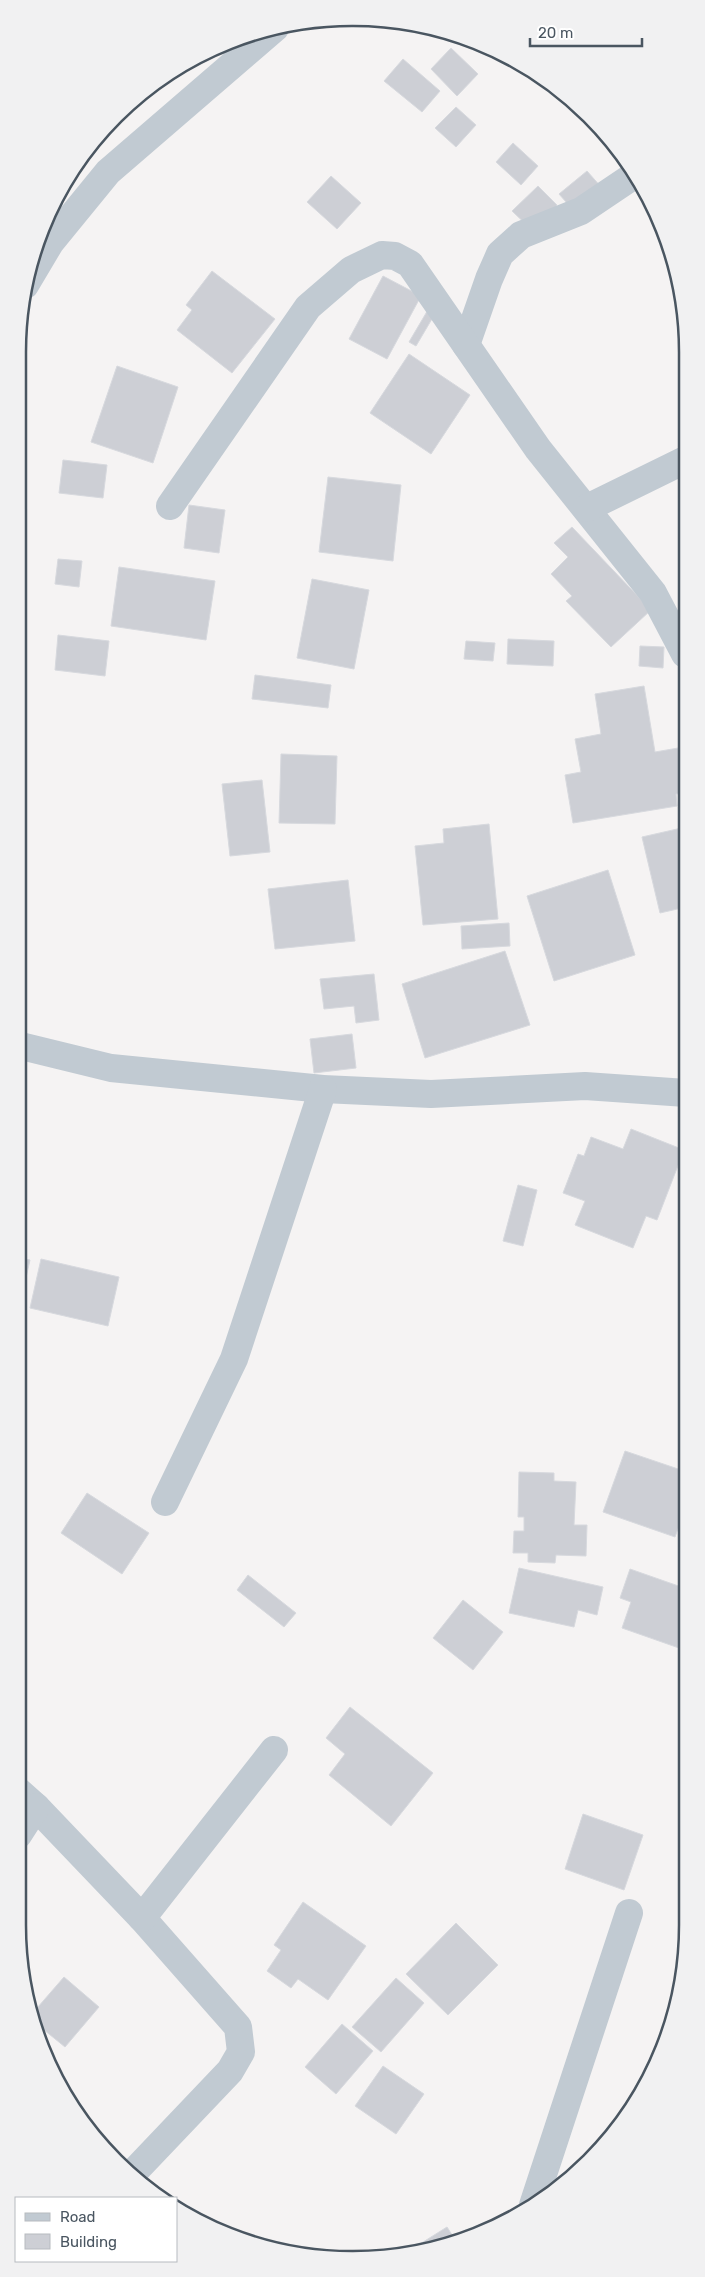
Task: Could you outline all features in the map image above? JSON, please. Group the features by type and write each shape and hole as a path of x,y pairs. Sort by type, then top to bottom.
{"street":[{"path":"40,260 50,243 108,172 262,39"},
{"path":"466,345 489,279 500,254 521,235 582,211 629,179"},
{"path":"170,506 308,307 351,270 382,255 395,256 410,264 538,449 653,593 679,643"},
{"path":"587,508 679,463"},
{"path":"26,1047 111,1068 323,1089 432,1094 585,1086 679,1093"},
{"path":"165,1502 234,1359 323,1089"},
{"path":"142,1918 274,1750"},
{"path":"27,1799 142,1918 238,2027 241,2052 230,2071 136,2169"},
{"path":"537,2194 629,1913"}],"building":[{"path":"451,48 478,74 457,96 431,69"},
{"path":"403,59 440,91 422,112 384,81"},
{"path":"456,107 476,125 456,147 435,128"},
{"path":"513,143 538,166 521,185 496,162"},
{"path":"587,171 602,188 574,211 559,194"},
{"path":"331,176 361,203 337,229 307,202"},
{"path":"538,186 557,205 532,230 512,211"},
{"path":"212,271 275,319 232,373 177,330 192,310 186,305"},
{"path":"383,276 421,296 387,359 349,339"},
{"path":"432,303 439,307 416,346 409,342"},
{"path":"409,354 470,395 431,454 370,413"},
{"path":"117,366 178,387 153,463 91,442"},
{"path":"63,460 107,465 103,498 59,493"},
{"path":"328,477 401,485 393,561 319,552"},
{"path":"189,505 225,510 219,553 184,548"},
{"path":"572,527 651,610 611,647 566,601 572,596 551,574 568,557 554,543"},
{"path":"58,559 82,561 79,587 55,584"},
{"path":"119,567 215,581 206,640 111,626"},
{"path":"312,579 369,590 354,669 297,658"},
{"path":"58,635 109,641 105,676 55,670"},
{"path":"508,639 554,641 553,666 507,664"},
{"path":"466,641 495,643 493,661 464,659"},
{"path":"640,646 664,647 663,668 639,666"},
{"path":"255,675 331,685 328,708 252,699"},
{"path":"644,686 655,752 679,748 679,794 676,794 677,806 573,823 565,775 581,772 575,739 601,734 595,694"},
{"path":"281,754 337,756 335,824 279,823"},
{"path":"262,780 270,852 230,856 222,784"},
{"path":"489,824 498,919 423,925 415,846 444,843 443,829"},
{"path":"679,829 679,909 660,913 642,837"},
{"path":"608,870 635,955 554,981 527,896"},
{"path":"348,880 355,941 275,949 268,889"},
{"path":"509,923 510,946 462,949 461,926"},
{"path":"505,951 530,1025 425,1058 402,984"},
{"path":"374,974 379,1020 356,1023 354,1006 324,1009 320,979"},
{"path":"352,1034 356,1068 314,1073 310,1039"},
{"path":"631,1129 679,1148 679,1163 657,1220 646,1216 633,1248 575,1225 585,1201 563,1193 578,1154 584,1156 591,1137 623,1149"},
{"path":"518,1185 537,1190 523,1246 503,1241"},
{"path":"26,1259 30,1260 26,1278"},
{"path":"41,1259 119,1277 108,1326 30,1308"},
{"path":"625,1451 679,1469 679,1526 675,1537 603,1512"},
{"path":"519,1472 554,1473 554,1481 576,1482 574,1525 587,1525 586,1556 556,1555 555,1563 528,1562 528,1553 513,1553 514,1531 524,1531 524,1517 518,1517"},
{"path":"87,1493 149,1533 122,1574 61,1533"},
{"path":"519,1568 603,1587 597,1615 578,1610 574,1627 509,1613"},
{"path":"630,1569 679,1586 679,1648 622,1628 631,1602 620,1598"},
{"path":"248,1575 296,1613 284,1627 237,1590"},
{"path":"463,1600 503,1632 473,1670 433,1638"},
{"path":"350,1707 433,1773 391,1826 329,1775 345,1754 326,1738"},
{"path":"583,1814 643,1835 624,1890 565,1869"},
{"path":"303,1902 366,1946 328,2000 298,1979 291,1988 267,1971 281,1950 274,1945"},
{"path":"456,1923 498,1965 448,2015 406,1974"},
{"path":"64,1977 99,2007 65,2047 44,2030 37,2008"},
{"path":"396,1978 424,2003 381,2052 352,2027"},
{"path":"342,2024 373,2051 336,2094 305,2067"},
{"path":"383,2066 424,2094 396,2134 355,2106"},
{"path":"447,2227 452,2235 437,2240 422,2243"}]}
